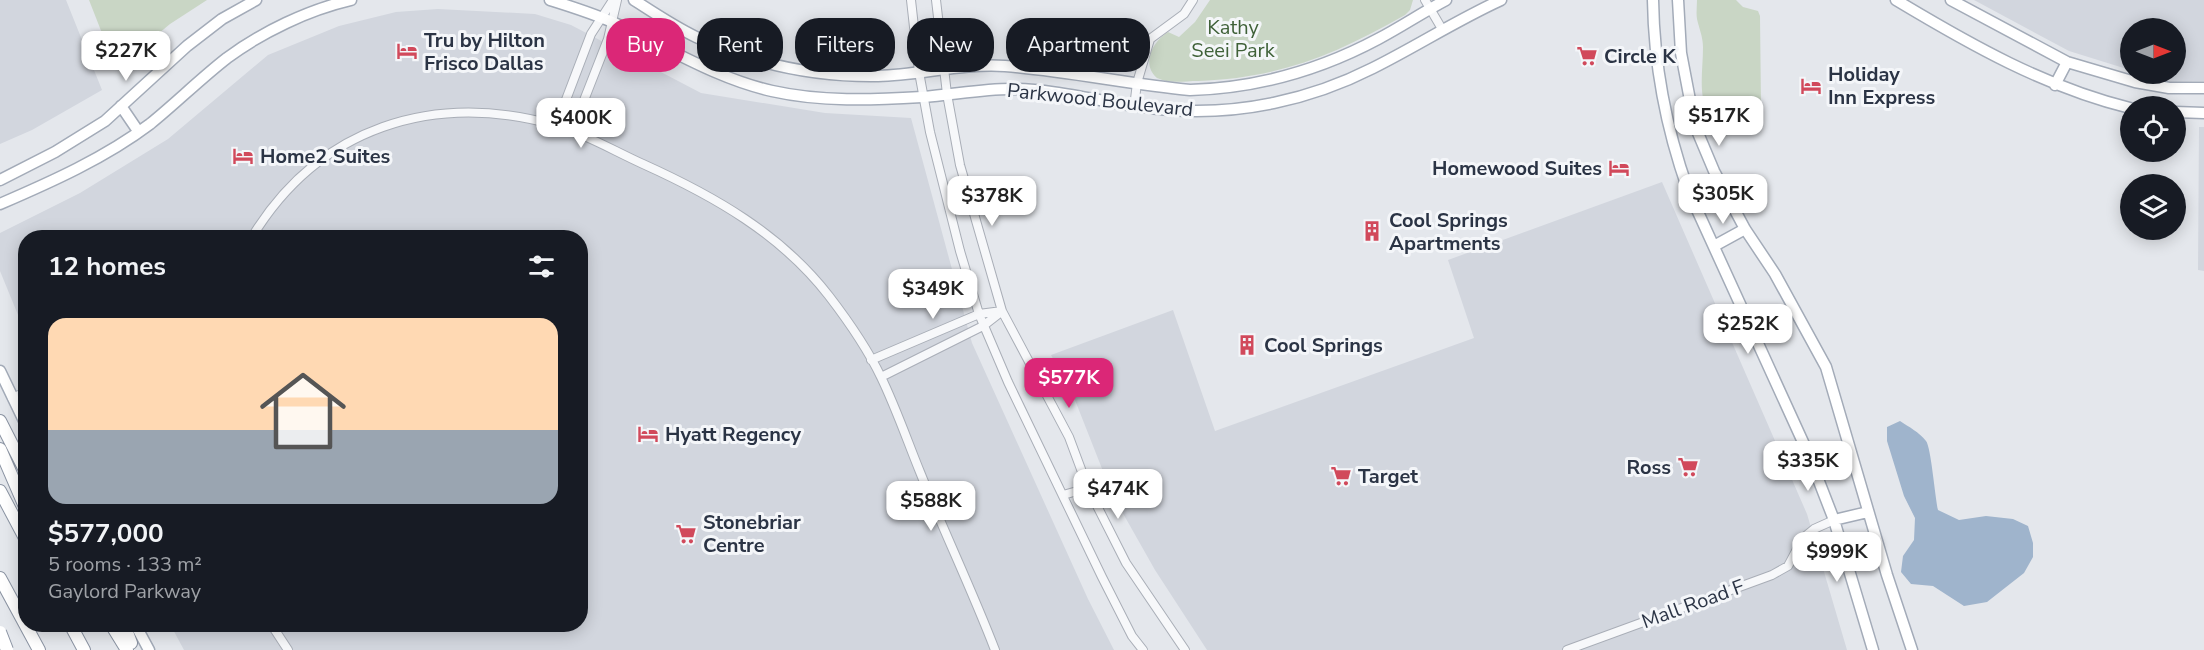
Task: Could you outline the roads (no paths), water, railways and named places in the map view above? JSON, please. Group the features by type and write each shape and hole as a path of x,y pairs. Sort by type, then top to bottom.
{"highway":[{"path":"0,421 18,456"},
{"path":"0,448 18,490"},
{"path":"0,491 18,525"},
{"path":"0,578 18,611"},
{"path":"0,632 8,650"},
{"path":"29,632 39,650"},
{"path":"74,632 84,650"},
{"path":"116,632 127,650"},
{"path":"127,632 134,650"},
{"path":"0,639 8,650"}],"main road":[{"path":"0,180 70,144 105,121 187,46 222,19 256,0"},
{"path":"0,204 55,180 114,147 138,131 227,58 265,32 336,1 351,0"},
{"name":"Parkwood Boulevard","path":"550,0 606,20"},
{"name":"Parkwood Boulevard","path":"634,0 695,36 746,56 791,68 836,75 879,76 919,72"},
{"name":"Parkwood Boulevard","path":"994,66 1190,90 1221,89 1275,80 1352,51 1379,38 1428,4 1446,0"},
{"name":"Parkwood Boulevard","path":"685,58 705,68 771,91 826,99 923,97 977,90 1036,90 1134,107 1172,111 1234,110 1293,100 1319,91 1372,69 1442,29 1501,0"},
{"path":"1653,0 1653,44 1664,110 1688,190 1798,429 1834,520 1873,650"},
{"path":"1677,0 1681,53 1694,121 1714,171 1745,229 1775,274 1826,367 1868,512 1912,650"},
{"path":"1896,0 2001,59 2055,85 2096,100 2120,106"},
{"path":"1951,0 2067,62 2135,82 2169,88 2204,88"},
{"path":"2055,85 2067,62"},
{"path":"121,106 138,131"},
{"path":"2186,112 2204,113"},
{"path":"1714,246 1745,229"},
{"path":"0,371 18,408"},
{"path":"1834,520 1868,512"},
{"path":"139,632 149,650"}],"street":[{"path":"556,126 591,34 615,0"},
{"path":"613,18 615,0"},
{"path":"911,0 913,18"},
{"path":"936,0 938,18"},
{"path":"1134,107 1137,83 1150,39 1184,14 1193,0"},
{"path":"1428,4 1442,29"},
{"path":"572,131 606,43"},
{"path":"919,72 960,251 983,326 1101,577 1132,636 1143,650"},
{"path":"944,72 960,165 1002,311 1069,437 1088,488 1126,563 1185,650"},
{"path":"257,230 279,199 317,161 346,143 393,123 431,115 504,114 556,126 572,131 695,189 758,227 815,279 848,321 881,377 995,650"},
{"path":"872,360 979,314 1002,311"},
{"path":"881,377 983,326 1002,311"},
{"path":"12,398 18,395"},
{"path":"1063,495 1088,488"},
{"name":"Mall Road F","path":"1567,650 1772,574 1788,566 1803,538 1814,529 1834,520"},
{"path":"276,632 288,650"}],"water":[{"path":"1900,421 1920,435 1928,445 1938,510 1959,520 1986,516 2013,519 2028,526 2033,543 2033,557 2024,573 1987,602 1964,606 1933,586 1911,584 1901,572 1903,556 1914,540 1915,518 1904,496 1887,441 1887,427"}],"place":[{"name":"Tru by Hilton Frisco Dallas","path":"407,51"},
{"name":"Circle K","path":"1587,56"},
{"name":"Holiday Inn Express","path":"1811,86"},
{"name":"Home2 Suites","path":"243,156"},
{"name":"Homewood Suites","path":"1619,168"},
{"name":"Cool Springs Apartments","path":"1372,231"},
{"name":"Cool Springs","path":"1247,345"},
{"name":"Hyatt Regency","path":"648,434"},
{"name":"Ross","path":"1688,467"},
{"name":"Target","path":"1341,476"},
{"name":"Stonebriar Centre","path":"686,534"}],"park label":[{"name":"Kathy Seei Park","path":"1233,38"}]}
